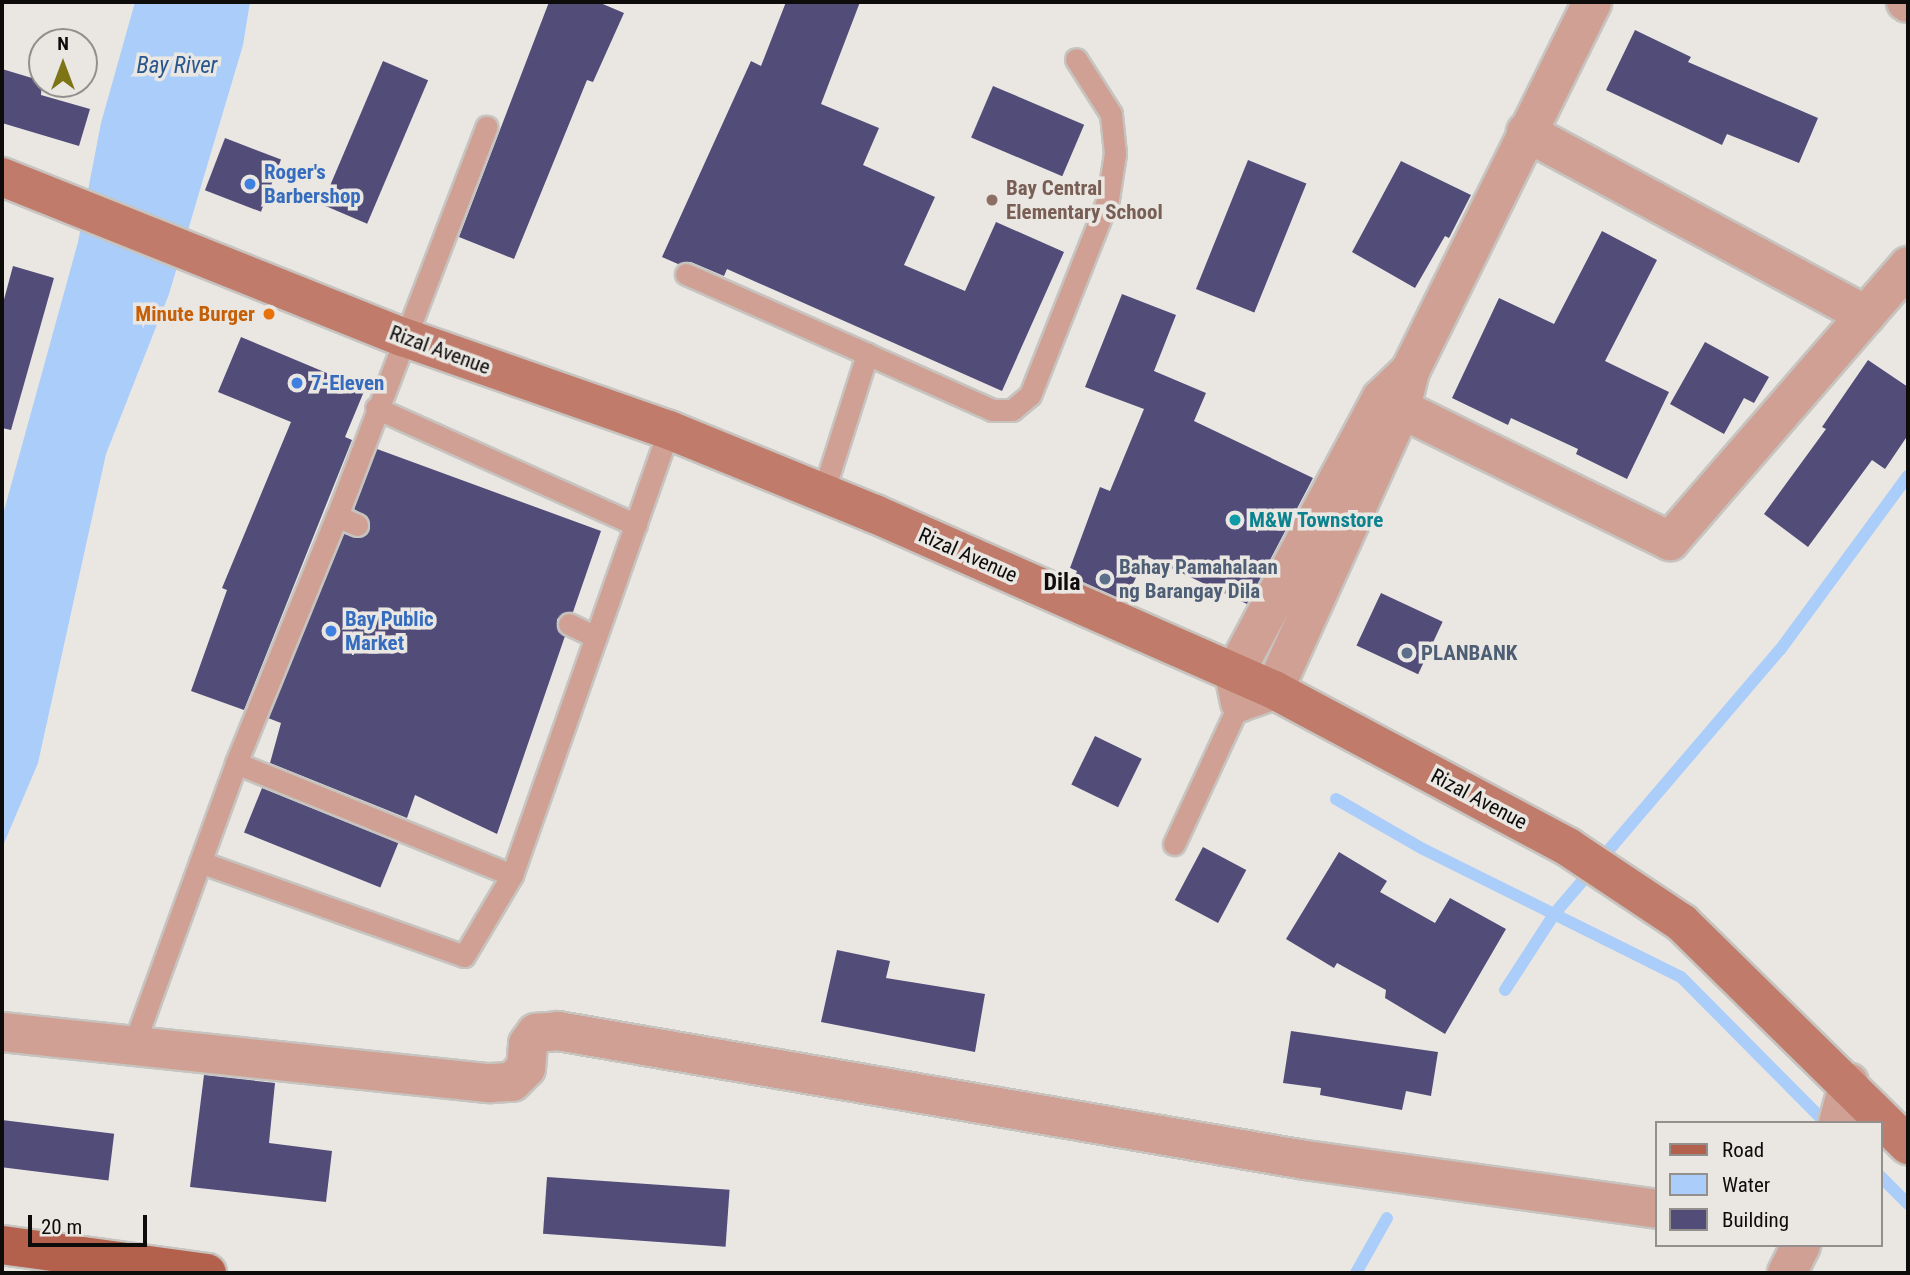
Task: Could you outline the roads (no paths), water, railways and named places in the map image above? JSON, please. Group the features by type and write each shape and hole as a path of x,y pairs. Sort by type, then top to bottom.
{"main road":[{"name":"Rizal Avenue","path":"2,177 403,337 669,430 823,493 1249,689 1568,847 1682,923 1849,1082 1908,1145"},
{"path":"2,1245 207,1273"}],"street":[{"path":"1249,689 1592,2"},
{"path":"1526,132 1866,316"},
{"path":"1391,405 1670,541 1908,266"},
{"path":"2,1032 490,1083 512,1082 526,1068 528,1044 536,1033 558,1031 1305,1160 1654,1209"},
{"path":"1839,1121 1849,1082"},
{"path":"1787,1273 1800,1247"}],"lane":[{"path":"686,274 992,410 1012,410 1030,395 1108,199 1115,153 1111,114 1076,59"},
{"path":"134,1044 236,763 337,516 403,337 486,127"},
{"path":"823,493 867,354"},
{"path":"376,408 636,525"},
{"path":"200,862 464,956 512,875 594,636 669,430"},
{"path":"337,516 357,525"},
{"path":"569,624 594,636"},
{"path":"1174,844 1249,689"},
{"path":"236,763 512,875"}],"water":[{"name":"Bay River","path":"135,2 250,2 243,45 169,294 106,454 38,763 2,848 2,518 78,242 101,123"}],"waterway":[{"path":"1505,990 1555,913 1780,650 1908,476"},
{"path":"1336,799 1423,849 1681,977 1824,1121"},
{"path":"1882,1178 1908,1204"},
{"path":"1356,1273 1387,1218"}],"place":[{"name":"Roger's Barbershop","path":"250,184"},
{"name":"Bay Central Elementary School","path":"992,200"},
{"name":"Minute Burger","path":"269,314"},
{"name":"7-Eleven","path":"297,383"},
{"name":"M&W Townstore","path":"1235,520"},
{"name":"Bahay Pamahalaan ng Barangay Dila","path":"1105,579"},
{"name":"Bay Public Market","path":"331,631"},
{"name":"PLANBANK","path":"1407,653"}],"district":[{"name":"Dila","path":"1062,583"}]}
